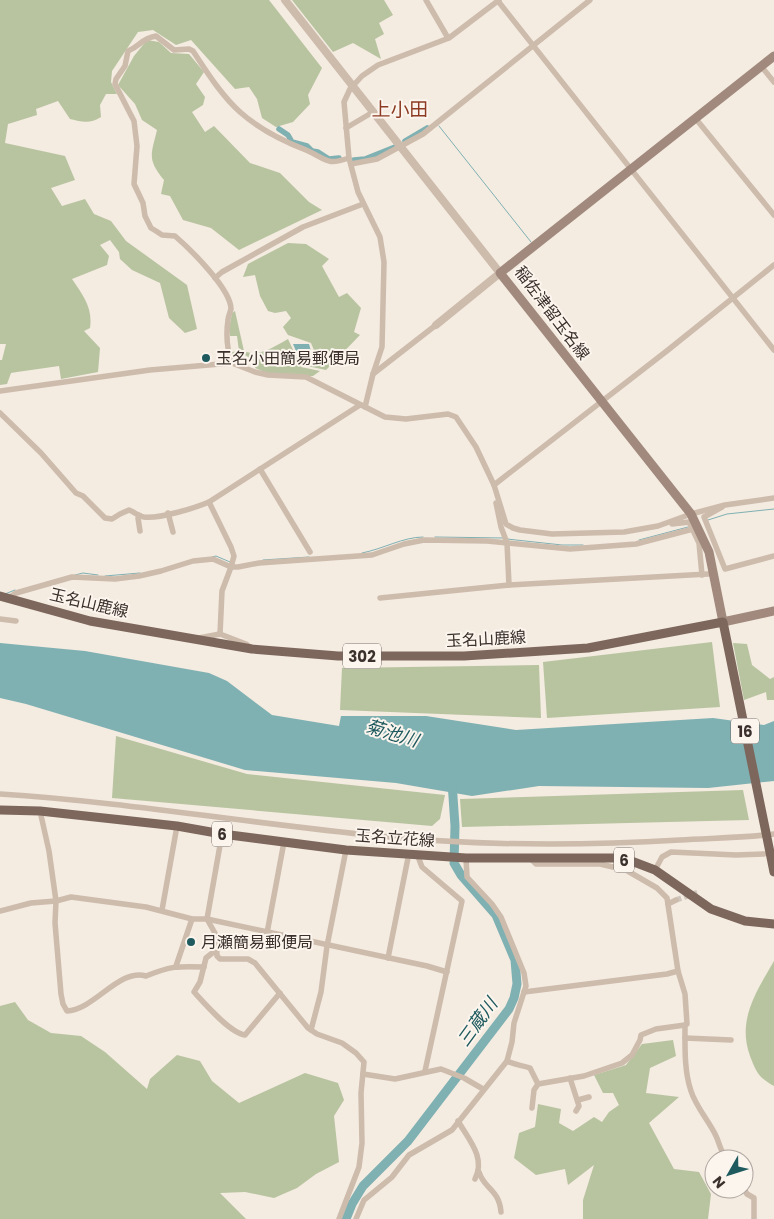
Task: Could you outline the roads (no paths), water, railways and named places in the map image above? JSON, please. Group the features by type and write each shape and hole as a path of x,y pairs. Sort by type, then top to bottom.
{"main road":[{"name":"稲佐津留玉名線","path":"723,622 709,552 691,514 500,274 774,56"},
{"name":"玉名山鹿線","path":"5,597 90,621 252,649 338,656 464,656 588,648 723,622"},
{"name":"302","path":"723,622 774,611"},
{"name":"16","path":"723,622 769,833 774,872"},
{"name":"玉名立花線","path":"0,810 40,811 177,826 222,834 346,850 462,858 616,858 634,862 654,870 712,909 745,921 774,924"}],"street":[{"path":"284,0 500,274 373,374"},
{"path":"426,0 448,38"},
{"path":"0,413 40,453 76,494 83,496 104,518 112,519 129,510 144,516 198,507 209,502 362,406 382,347 384,262 380,237 358,192 350,161 344,102 352,86 378,65 448,38 499,0 774,350"},
{"path":"232,363 227,336 231,309 228,297 195,254 175,236 162,235 151,228 143,203 134,184 137,146 134,121 115,84 116,79 125,66 128,51 135,48 146,38 156,36 174,50 189,49 193,51 214,82 239,111 269,132 315,154 324,161 377,159 423,134 590,0"},
{"path":"762,66 774,82"},
{"path":"346,128 373,112"},
{"path":"697,117 696,119 774,215"},
{"path":"215,278 222,272 303,227 363,204"},
{"path":"494,485 774,265"},
{"path":"0,391 150,370 232,363 268,375 306,377 386,417 397,419 438,414 448,414 456,417 476,447 494,485 506,524 513,528 552,534 603,534 689,522 699,543 705,574 509,585 380,598"},
{"path":"260,469 310,552"},
{"path":"658,526 691,514 725,505 774,498"},
{"path":"498,499 496,503 504,535 508,542 509,585"},
{"path":"209,502 231,547 232,564 222,592 220,634"},
{"path":"725,505 704,517 725,569 774,556"},
{"path":"168,513 173,532"},
{"path":"139,515 140,531"},
{"path":"5,597 72,577 115,579 139,576 193,561 213,558 232,564 372,555 404,544 424,540 508,542 570,549 636,544 693,529"},
{"path":"0,619 16,621"},
{"path":"194,639 220,634 246,644 252,649"},
{"path":"0,794 135,807 332,831 460,842 522,844 645,842 769,833"},
{"path":"40,811 50,851 56,901 55,923 61,994 67,1011 78,1009 89,1003 121,980 140,974 146,976 164,968 176,966 204,967"},
{"path":"162,910 177,826"},
{"path":"222,834 207,919 216,935 217,956 220,959 248,959 255,963 311,1030 342,1043 356,1053 364,1062 361,1093 362,1143 359,1167 338,1219"},
{"path":"267,933 284,842"},
{"path":"311,1030 321,992 327,946 346,850"},
{"path":"654,870 662,857 671,852 736,855 764,854"},
{"path":"388,958 413,854"},
{"path":"413,854 422,867 462,901 425,1071"},
{"path":"356,1219 364,1200 392,1177 409,1155 448,1134 507,1061 514,1023 526,986 524,972 501,917 467,876 462,858"},
{"path":"530,859 536,864 600,864 626,870 657,888 667,898 678,971 688,1012 687,1024 685,1025 686,1068 691,1092 717,1138 721,1149"},
{"path":"0,911 31,903 56,901 71,897 162,910 192,919 207,919 447,972"},
{"path":"668,904 676,900"},
{"path":"176,966 192,919"},
{"path":"216,950 206,958 200,982 194,992 209,1009 241,1034 245,1035 280,993"},
{"path":"524,992 678,971"},
{"path":"532,1108 534,1090 538,1084 584,1076 622,1063 632,1055 641,1035 656,1029 685,1025"},
{"path":"685,1038 731,1040"},
{"path":"507,1061 530,1068 538,1084"},
{"path":"363,1074 395,1079 441,1069 464,1078 483,1089"},
{"path":"570,1078 578,1100 579,1106 576,1111"},
{"path":"578,1100 589,1097"},
{"path":"458,1121 477,1152 480,1178 496,1193 501,1212"},
{"path":"475,1179 479,1172"},
{"path":"754,1199 754,1219"}],"water":[{"path":"293,344 309,344 312,355 302,365"},
{"name":"菊池川","path":"0,643 85,651 209,673 227,681 272,715 339,726 341,716 426,716 516,730 713,718 764,725 774,721 774,781 708,788 539,786 472,796 396,783 245,770 26,704 0,698"}],"waterway":[{"path":"439,126 531,242"},
{"path":"405,141 427,128"},
{"path":"279,129 288,135 292,142 307,146 312,151 318,152 329,159 339,158"},
{"path":"354,160 365,159 395,147"},
{"path":"708,520 727,514 774,509"},
{"path":"639,540 688,527"},
{"path":"362,553 408,539 423,537"},
{"path":"435,537 503,538"},
{"path":"507,539 562,545 583,545"},
{"path":"212,557 216,556 230,562"},
{"path":"263,560 309,557"},
{"path":"75,575 83,573 98,575"},
{"path":"105,576 140,573"},
{"path":"5,594 15,590"},
{"name":"三蔵川","path":"346,1219 352,1204 363,1186 408,1141 509,1009 514,998 517,984 515,960 496,915 461,875 454,863 455,826 452,782"}],"tunnel":[{"path":"676,900 699,892"}],"place":[{"name":"玉名小田簡易郵便局","path":"206,358"},
{"name":"月瀬簡易郵便局","path":"191,942"}],"district":[{"name":"上小田","path":"400,109"}]}
